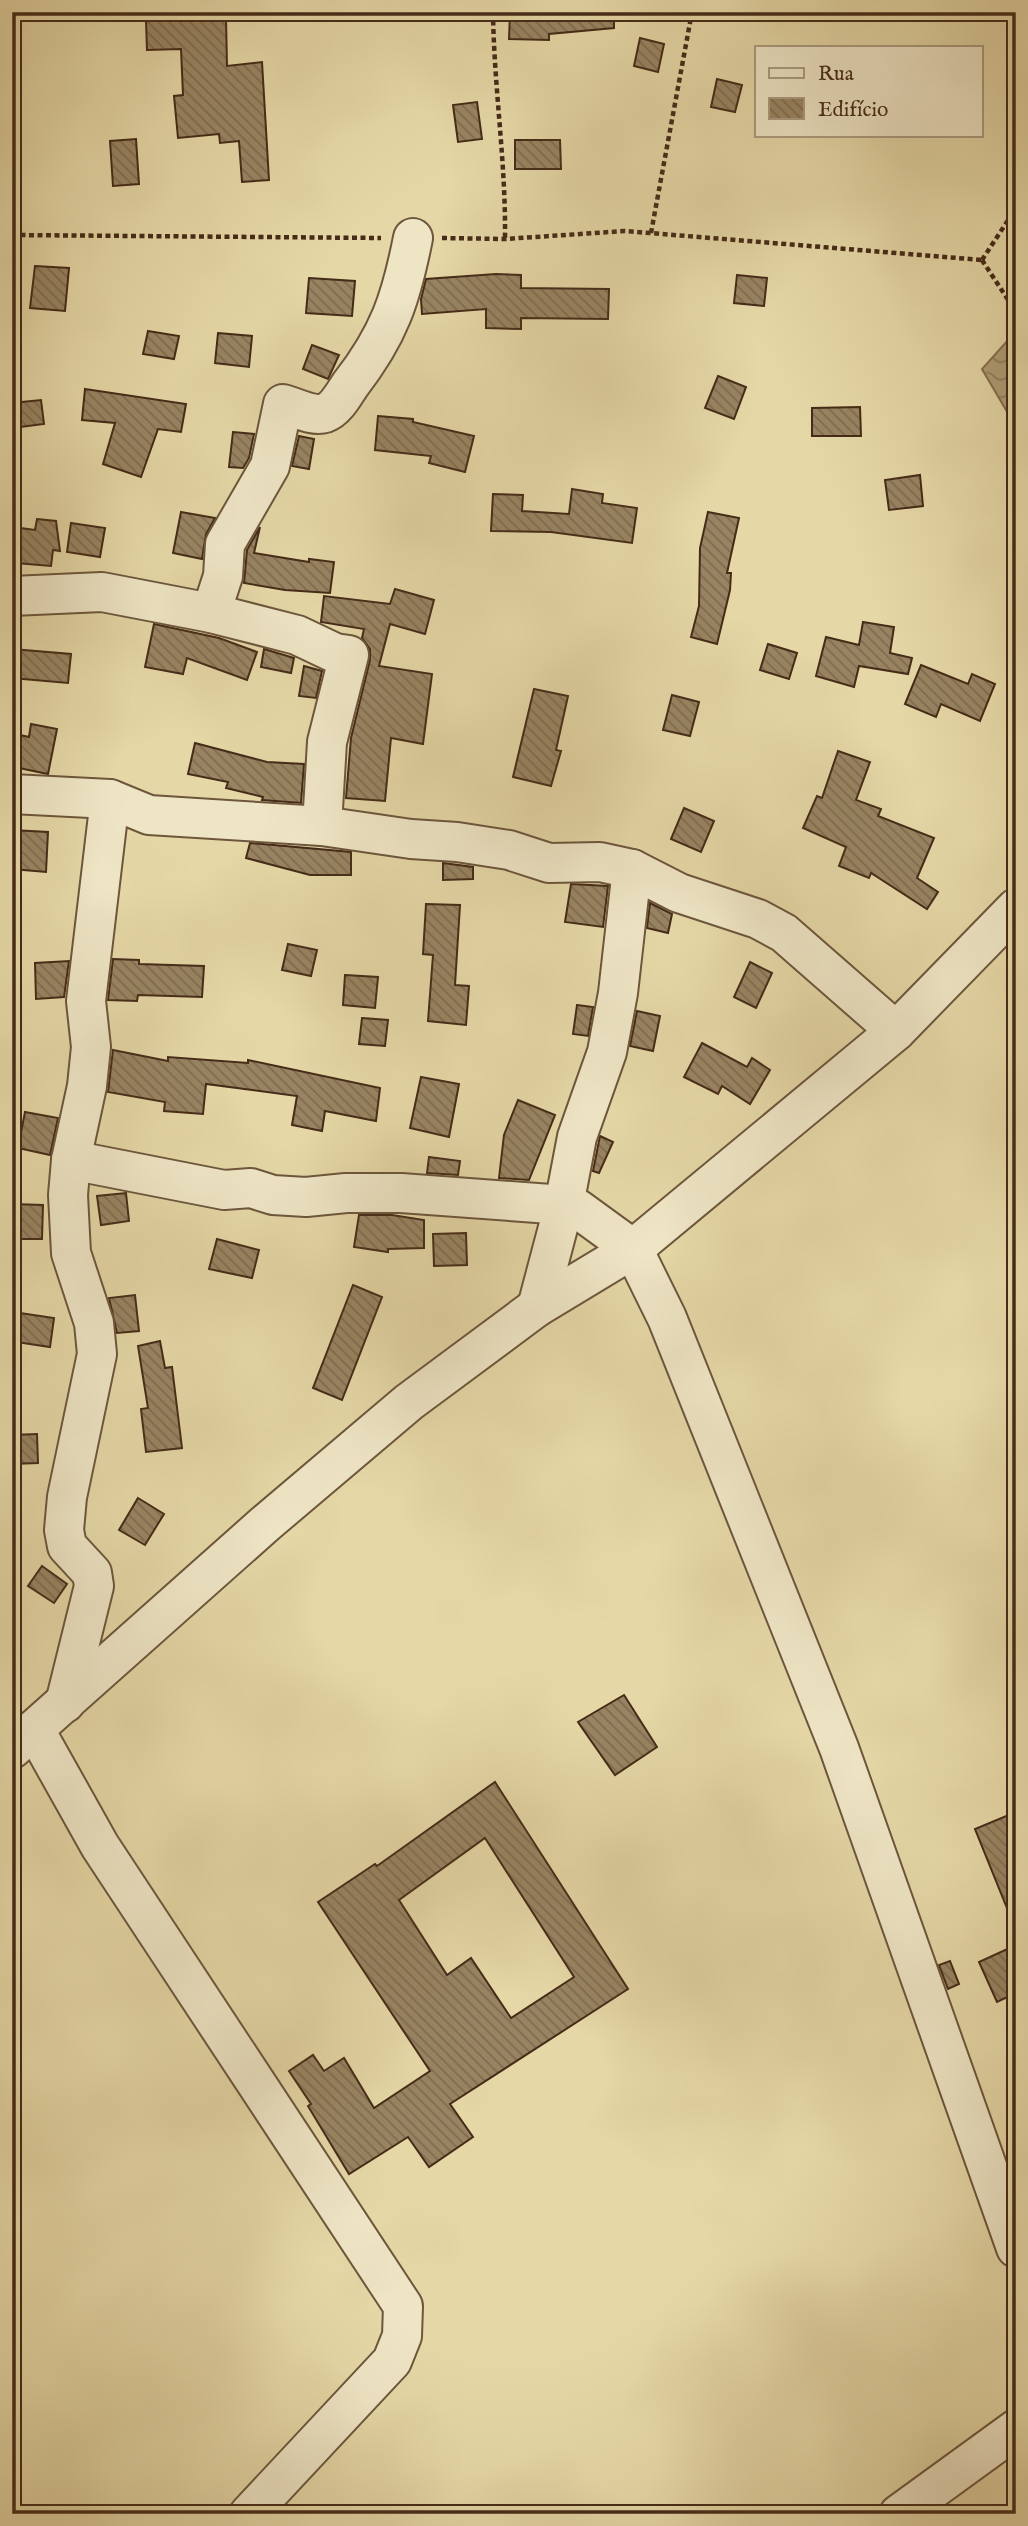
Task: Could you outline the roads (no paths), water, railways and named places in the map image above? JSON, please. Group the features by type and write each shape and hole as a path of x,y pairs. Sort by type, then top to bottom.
{"street":[{"path":"211,612 223,576 225,544 270,466 283,404 310,413 325,413 336,404 381,341 395,313 413,239"},
{"path":"12,596 102,592 211,612 297,635 335,653 349,654 327,742 322,826"},
{"path":"12,794 110,799 149,815 322,826 483,846 549,863 600,862 632,869 679,893 758,919 784,933 896,1031"},
{"path":"65,1703 95,1579 67,1546 64,1530 67,1497 97,1354 94,1323 71,1252 68,1195 71,1160 87,1086 91,1047 86,1001 110,799"},
{"path":"537,1307 564,1205 577,1137 607,1052 618,993 632,869"},
{"path":"249,2514 392,2361 402,2336 403,2306 100,1846 24,1740 265,1524 409,1402 537,1307 633,1249 896,1031 1016,908"},
{"path":"71,1160 224,1190 251,1188 273,1195 306,1197 346,1193 401,1193 564,1205 578,1209 633,1249 667,1318 708,1415 834,1735 1016,2248"},
{"path":"908,2513 1016,2428"}],"water":[{"path":"1016,331 1016,427 982,369"}]}
